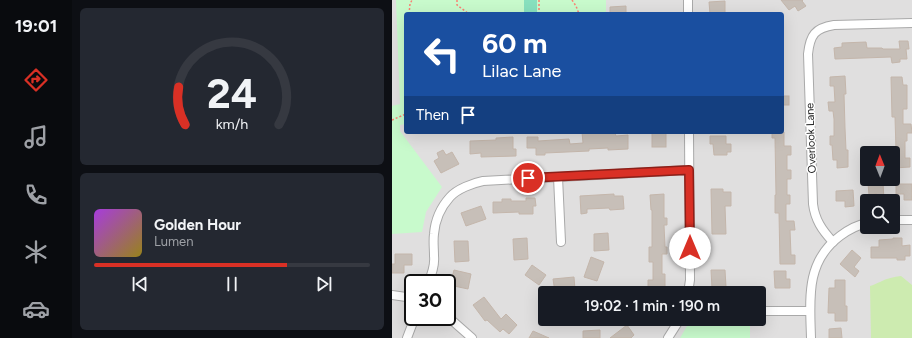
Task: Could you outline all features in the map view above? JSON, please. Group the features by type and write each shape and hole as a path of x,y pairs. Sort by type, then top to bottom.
{"street":[{"path":"688,0 688,12"},
{"name":"Overlook Lane","path":"832,242 816,218 813,204 808,54 808,47 812,35 828,26 834,25 912,23"},
{"path":"689,134 689,286"},
{"path":"432,274 434,265 435,227 440,211 450,196 470,184 483,181 689,170"},
{"path":"558,177 561,242"},
{"path":"900,220 912,220"},
{"path":"811,338 811,284 818,261 832,242 854,227 860,225"},
{"path":"392,295 404,297"},
{"path":"766,311 810,311"},
{"path":"456,324 472,338"},
{"path":"407,338 412,326"},
{"path":"668,338 676,326"}],"path":[{"path":"410,12 410,4 412,0"},
{"path":"457,0 457,6 465,12"},
{"path":"539,0 539,12"},
{"path":"572,0 578,12"},
{"path":"392,120 404,115"}],"shaded area":[{"path":"392,0 912,0 912,338 392,338"}],"green space":[{"path":"396,0 606,0 606,12 404,12 404,124 400,125 400,131 442,187 426,212 422,232 392,234 392,106 400,104"},
{"path":"524,0 537,0 537,12 524,12"},
{"path":"901,276 912,285 912,338 871,338 870,286"},
{"path":"687,326 750,326 750,338 680,338"}],"building":[{"path":"781,0 803,0 802,1 806,6 798,11 795,6 789,10"},
{"path":"725,1 725,12 710,12 709,2"},
{"path":"626,6 626,12 610,12 610,7"},
{"path":"899,41 908,41 909,49 906,49 907,59 900,59 900,62 892,63 891,57 835,59 834,48 842,47 842,43 866,42 867,48 900,49"},
{"path":"845,76 845,128 846,150 848,150 848,167 837,168 837,160 833,160 832,145 830,145 830,136 834,136 834,119 833,111 829,111 828,102 835,102 834,86 830,86 830,77"},
{"path":"891,77 902,77 903,85 907,85 907,109 903,109 903,124 911,124 912,133 907,133 907,141 905,141 905,158 910,158 910,167 900,168 900,146 896,146 895,117 892,117"},
{"path":"784,96 789,96 789,105 784,105"},
{"path":"582,134 615,134 616,136 628,135 628,149 589,149 589,151 545,153 545,155 536,155 536,148 527,148 527,137 538,137 538,141 569,139 570,144 583,143"},
{"path":"652,134 666,134 666,147 652,147"},
{"path":"772,134 784,134 784,146 791,146 791,155 787,155 787,170 791,170 791,179 787,179 787,195 790,195 790,204 786,204 786,221 794,221 795,230 790,230 791,255 795,255 795,264 780,264 779,213 775,213 775,138 772,138"},
{"path":"710,136 726,136 726,144 731,144 731,152 727,152 727,155 714,155 713,144 710,144"},
{"path":"513,137 513,149 516,149 516,156 481,157 481,153 470,154 470,141 496,140 496,138"},
{"path":"443,150 446,155 452,152 459,164 441,173 434,161 439,158 437,153"},
{"path":"900,184 912,184 912,200 904,200 904,194 896,194 896,186 900,186"},
{"path":"868,186 883,186 884,194 869,194"},
{"path":"711,189 723,189 723,192 731,192 731,206 725,206 726,234 712,234"},
{"path":"853,190 854,206 845,207 845,201 836,201 836,191"},
{"path":"614,194 614,196 623,196 624,209 587,209 587,213 581,214 580,196"},
{"path":"664,194 664,218 667,218 667,225 664,225 665,247 667,247 667,254 662,254 662,274 665,274 665,286 648,286 648,280 653,280 653,262 649,262 649,247 652,247 652,210 650,195"},
{"path":"526,198 535,198 536,206 533,206 533,214 519,214 519,212 493,213 493,202 502,202 502,199 511,199 511,201 526,201"},
{"path":"481,206 486,219 466,226 461,213"},
{"path":"608,233 609,250 594,251 594,234"},
{"path":"527,238 528,259 514,260 513,239"},
{"path":"902,238 902,246 910,245 910,256 905,256 905,260 897,260 897,258 871,258 871,247 879,247 879,240"},
{"path":"454,241 468,241 469,261 455,262"},
{"path":"852,250 861,258 854,267 859,271 855,277 840,264"},
{"path":"395,254 412,254 412,265 404,265 404,273 392,273 392,264 395,264"},
{"path":"591,257 604,262 597,281 584,277"},
{"path":"532,265 546,275 539,285 525,275"},
{"path":"454,270 471,274 468,289 456,286 456,274 453,274"},
{"path":"711,270 725,270 726,286 712,286"},
{"path":"774,271 786,271 786,279 790,279 790,288 775,288"},
{"path":"574,277 575,286 554,286 553,279"},
{"path":"835,280 845,280 845,306 847,306 847,321 835,321 835,313 828,313 829,288 835,288"},
{"path":"484,297 501,319 506,314 517,325 509,334 503,329 500,332 487,320 485,321 473,305"},
{"path":"626,326 628,326 634,335 631,338 610,338"},
{"path":"841,328 842,338 829,338 829,329"},
{"path":"600,330 600,338 583,338 583,331"},
{"path":"533,331 549,338 529,338"}],"route":[{"path":"528,178 689,170 690,248"}]}
